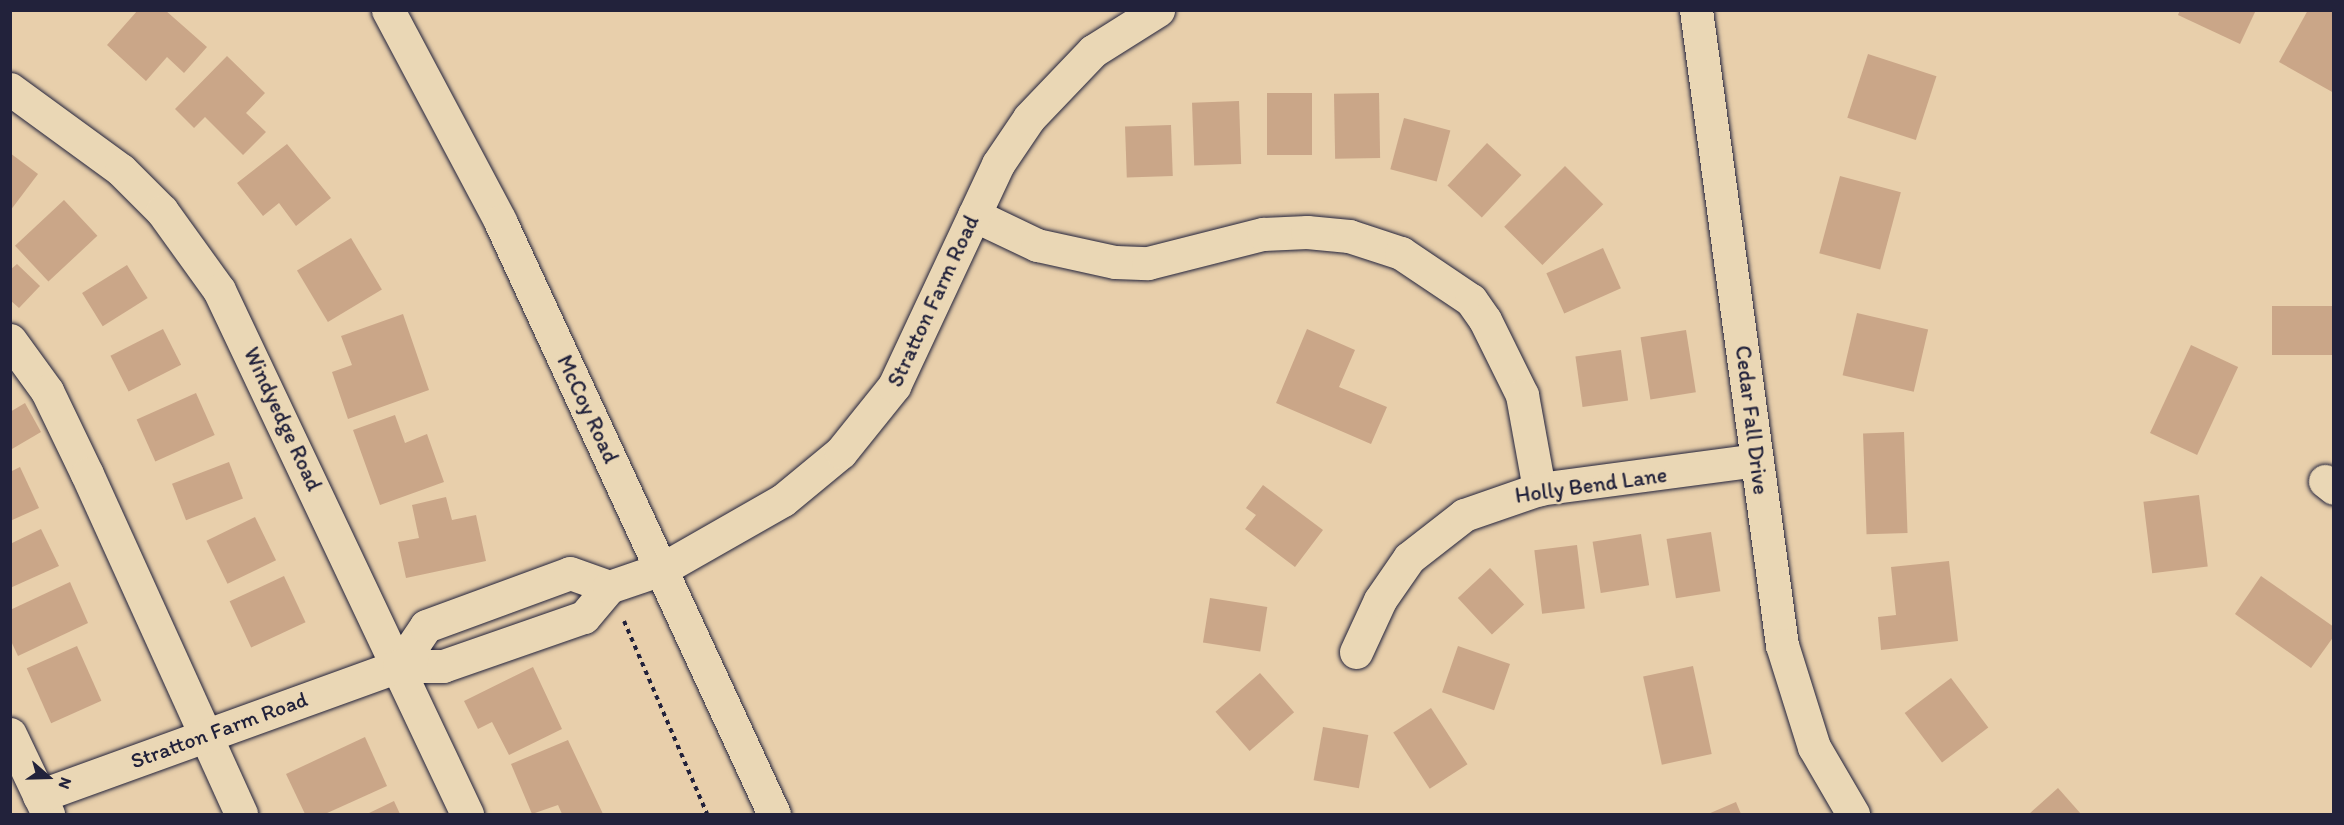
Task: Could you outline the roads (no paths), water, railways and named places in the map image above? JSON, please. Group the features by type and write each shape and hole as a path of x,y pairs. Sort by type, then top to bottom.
{"street":[{"name":"McCoy Road","path":"388,10 500,221 774,814"},
{"name":"Stratton Farm Road","path":"44,805 205,734 399,666 443,666 584,617 609,587 662,569 783,500 871,421 922,333 998,164 1060,81 1116,34 1158,10"},
{"name":"Cedar Fall Drive","path":"1696,10 1756,460 1794,697 1814,747 1853,814"},
{"name":"Windyedge Road","path":"10,89 82,136 121,170 162,211 219,290 399,666 467,814"},
{"path":"974,215 1037,244 1115,262 1148,263 1263,234 1307,231 1349,236 1401,253 1471,300 1485,320 1522,395 1539,489"},
{"path":"10,340 62,422 241,814"},
{"name":"Holly Bend Lane","path":"1356,652 1380,600 1409,558 1437,532 1500,499 1539,489 1756,460"},
{"path":"399,666 426,626 570,573 609,587"},
{"path":"10,734 44,805"}]}
